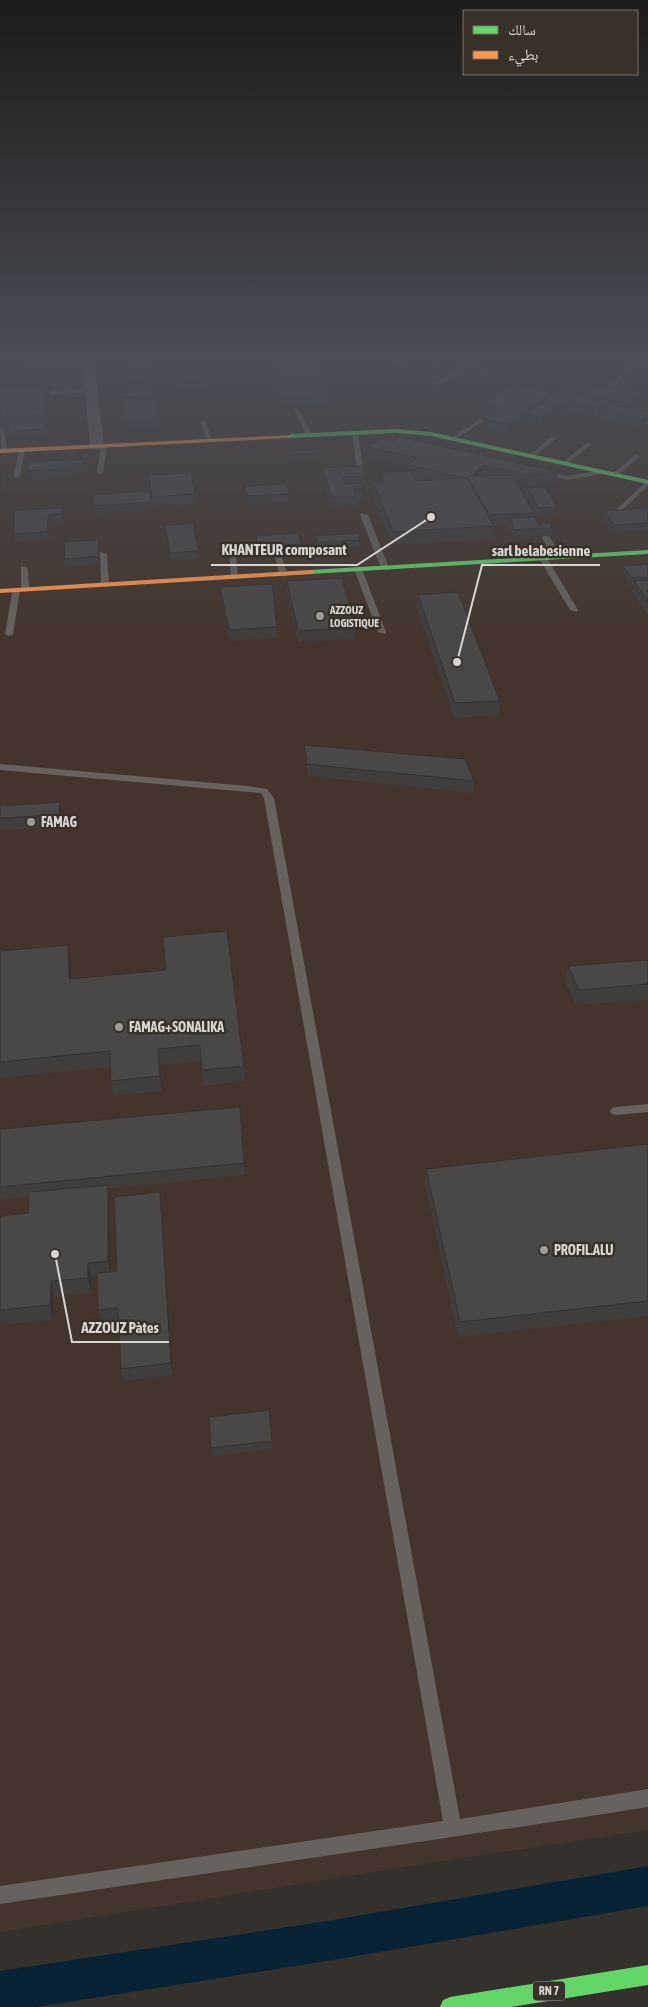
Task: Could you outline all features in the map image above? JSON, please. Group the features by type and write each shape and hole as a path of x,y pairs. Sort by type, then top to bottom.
{"main road":[{"path":"510,453 648,482"},
{"path":"0,591 648,552"},
{"name":"RN 7","path":"450,2007 648,1975"}],"lane":[{"path":"16,476 21,453"},
{"path":"100,472 101,453"},
{"path":"358,453 360,470"},
{"path":"531,456 535,453"},
{"path":"565,463 578,453"},
{"path":"539,472 567,478 610,473 637,456"},
{"path":"618,511 648,482"},
{"path":"364,514 385,568"},
{"path":"546,538 558,557"},
{"path":"103,554 105,585"},
{"path":"232,554 235,577"},
{"path":"278,558 283,574"},
{"path":"543,558 574,610"},
{"path":"10,634 24,568"},
{"path":"358,569 382,632"},
{"path":"0,767 248,788 264,791 269,798 453,1828"},
{"path":"616,1111 648,1108"},
{"path":"0,1895 648,1798"}],"shaded area":[{"path":"0,453 648,453 648,1830 0,1932"}],"building":[{"path":"291,453 319,453 292,455"},
{"path":"393,453 471,453 558,472 528,475 483,465 471,476 512,475 534,513 490,515 469,479 408,465 417,458"},
{"path":"83,459 83,464 73,464 72,469 28,471 29,462"},
{"path":"362,466 366,476 343,477 345,484 361,483 363,488 353,489 357,496 331,497 323,468"},
{"path":"411,471 416,481 467,478 494,526 393,532 373,482 384,482 382,472"},
{"path":"191,473 195,494 152,497 149,475"},
{"path":"287,484 289,494 247,496 245,486"},
{"path":"545,487 557,507 539,508 527,488"},
{"path":"149,491 151,502 94,506 93,495"},
{"path":"62,508 62,514 48,515 48,532 14,534 14,510"},
{"path":"648,508 648,523 614,525 605,511"},
{"path":"535,517 538,524 550,523 552,528 514,530 510,518"},
{"path":"193,523 198,551 170,553 165,525"},
{"path":"298,533 301,544 258,546 256,536"},
{"path":"358,533 360,540 318,543 316,536"},
{"path":"99,540 98,556 65,559 64,542"},
{"path":"648,564 648,577 631,578 624,566"},
{"name":"AZZOUZ LOGISTIQUE","path":"342,578 355,628 298,631 287,581"},
{"path":"648,580 648,602 634,581"},
{"path":"272,584 277,627 229,630 220,587"},
{"path":"458,592 500,701 455,703 418,595"},
{"path":"304,745 465,759 474,781 307,764"},
{"path":"60,802 59,815 0,818 0,806"},
{"name":"FAMAG+SONALIKA","path":"227,931 244,1066 202,1070 200,1045 158,1049 160,1076 111,1081 110,1051 0,1062 0,951 68,945 69,979 166,970 163,937"},
{"path":"648,960 648,984 579,990 568,966"},
{"path":"240,1107 244,1163 0,1187 0,1129"},
{"name":"PROFIL.ALU","path":"648,1144 648,1301 460,1322 426,1169"},
{"path":"108,1185 108,1261 88,1263 88,1278 51,1281 50,1305 0,1310 0,1216 28,1213 29,1192"},
{"path":"160,1192 171,1363 121,1369 118,1308 98,1310 97,1273 117,1271 114,1197"},
{"path":"269,1410 272,1441 211,1448 209,1417"}],"waterway":[{"path":"0,1992 321,1942 648,1886"}],"traffic: fast":[{"path":"515,453 648,482"},
{"path":"310,572 648,552"},
{"path":"450,2007 648,1975"}],"traffic: slow":[{"path":"0,591 310,572"}],"place":[{"name":"KHANTEUR composant","path":"431,517"},
{"name":"AZZOUZ LOGISTIQUE","path":"320,616"},
{"name":"sarl belabesienne","path":"457,662"},
{"name":"FAMAG","path":"31,822"},
{"name":"FAMAG+SONALIKA","path":"119,1027"},
{"name":"PROFIL.ALU","path":"544,1250"},
{"name":"AZZOUZ Pàtes","path":"55,1254"}]}
